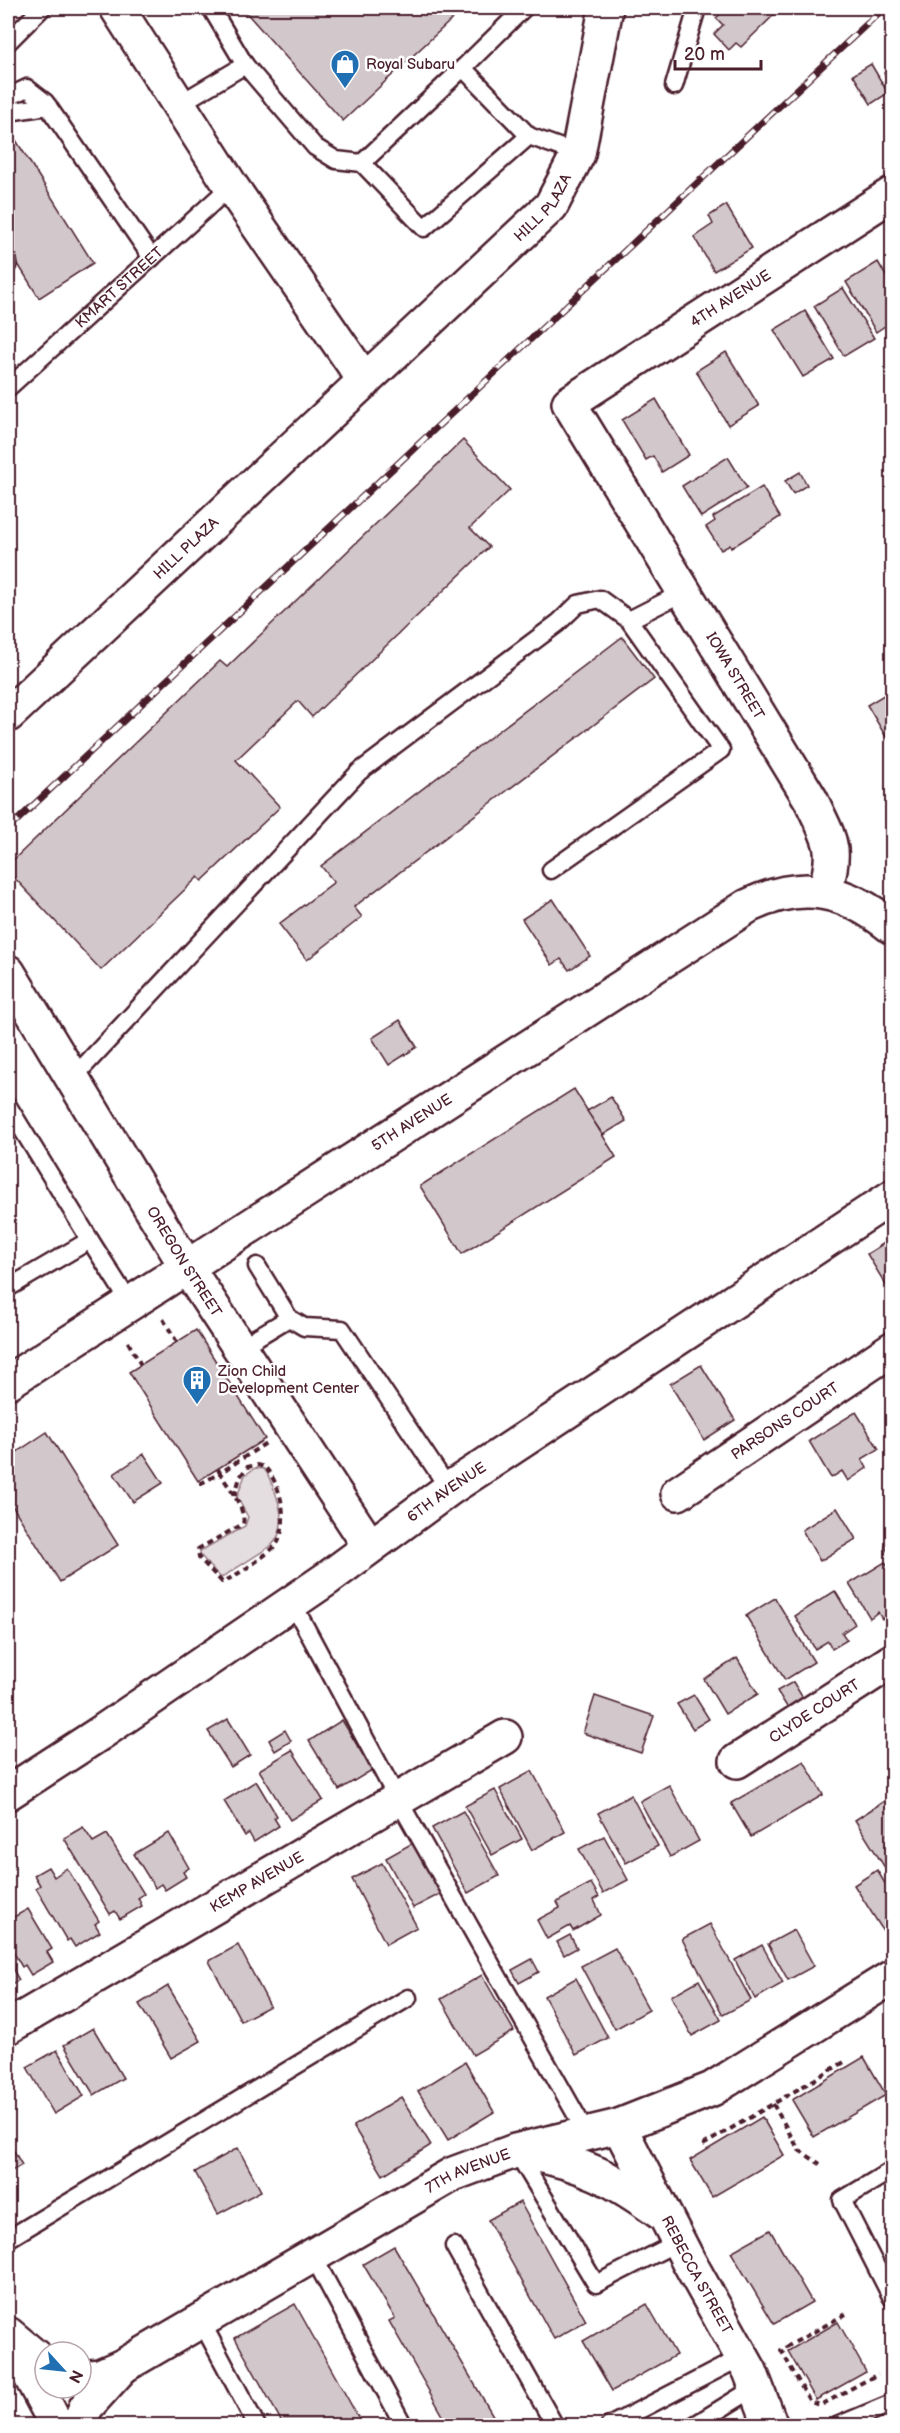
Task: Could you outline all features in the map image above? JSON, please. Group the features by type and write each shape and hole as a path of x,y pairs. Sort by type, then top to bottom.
{"street":[{"path":"117,8 231,186 365,381"},
{"name":"HILL PLAZA","path":"8,715 551,206 578,154 606,8"},
{"name":"4TH AVENUE","path":"569,403 892,194"},
{"name":"IOWA STREET","path":"569,403 811,800 831,844 833,862 825,891"},
{"name":"5TH AVENUE","path":"8,1382 748,906 769,896 792,890 825,891"},
{"path":"825,891 870,909 892,927"},
{"name":"OREGON STREET","path":"8,972 186,1266 369,1545"},
{"name":"6TH AVENUE","path":"8,1793 99,1734 292,1602 449,1489 892,1197"},
{"name":"PARSONS COURT","path":"678,1492 892,1349"},
{"name":"CLYDE COURT","path":"737,1761 892,1661"},
{"name":"KEMP AVENUE","path":"8,2027 505,1737"},
{"name":"7TH AVENUE","path":"78,2426 86,2407 123,2366 453,2174 515,2151 619,2126 712,2089 892,1977"},
{"name":"REBECCA STREET","path":"619,2126 742,2357 771,2426"},
{"path":"515,2151 582,2165 611,2179 672,2229"},
{"path":"8,2336 33,2356"},
{"path":"8,2336 57,2426"},
{"path":"93,2377 123,2366"}],"lane":[{"path":"8,42 42,8"},
{"path":"211,8 245,65 315,147 336,160 362,163 424,228 529,136"},
{"path":"362,163 524,8"},
{"path":"674,86 697,8"},
{"path":"179,104 245,65"},
{"path":"463,68 529,136 578,154"},
{"path":"8,97 27,88 48,106 152,258"},
{"path":"8,112 48,106"},
{"name":"KMART STREET","path":"9,383 231,186"},
{"path":"629,620 684,592"},
{"path":"72,1079 359,772 558,623 578,604 600,599 629,620 721,750 551,870"},
{"path":"8,1106 130,1303"},
{"path":"8,1288 90,1240"},
{"path":"257,1266 289,1318 304,1327 342,1329 449,1489"},
{"path":"239,1348 289,1318"},
{"path":"292,1602 399,1799 587,2134"},
{"path":"8,2239 408,1998"},
{"path":"515,2151 596,2284 672,2229"},
{"path":"892,2170 842,2200 892,2298"},
{"path":"454,2246 555,2426"},
{"path":"313,2256 404,2426"},
{"path":"201,2321 257,2426"},
{"path":"609,2426 742,2357"},
{"path":"693,2426 710,2421 756,2387"},
{"path":"837,2426 892,2403"}],"path":[{"path":"161,1316 177,1342"},
{"path":"126,1339 141,1365"},
{"path":"200,1484 261,1446"},
{"path":"219,1471 234,1498 244,1516 243,1524 198,1551 199,1558 222,1582 275,1547 279,1540 284,1511 271,1475 265,1467 260,1465 251,1465 245,1469 234,1498"},
{"path":"703,2145 846,2061"},
{"path":"773,2104 799,2150 819,2164"},
{"path":"846,2314 781,2350 810,2402 821,2405 878,2374"}],"shaded area":[{"path":"255,1468 264,1469 275,1491 280,1510 280,1530 271,1546 221,1578 200,1555 200,1551 245,1526 248,1517 237,1497 245,1475"}],"building":[{"name":"Royal Subaru","path":"242,8 464,8 343,121"},
{"path":"727,8 781,8 741,47 736,43 729,50 714,34 723,25 716,18"},
{"path":"871,64 888,93 871,104 853,75"},
{"path":"892,68 892,86 884,73"},
{"path":"14,137 93,263 39,298 8,248 8,141"},
{"path":"726,205 752,248 714,271 694,237 713,224 709,216"},
{"path":"892,258 892,270 887,261"},
{"path":"878,262 892,286 892,321 876,332 846,282"},
{"path":"843,288 874,338 844,356 814,306"},
{"path":"805,311 834,359 803,377 774,330"},
{"path":"726,352 759,406 728,425 696,371"},
{"path":"656,399 689,455 662,472 653,456 646,460 622,420"},
{"path":"463,440 510,490 470,528 489,547 312,717 298,701 236,760 280,807 202,881 198,877 101,970 8,871 8,865 220,661 227,667"},
{"path":"728,457 747,488 701,517 682,486"},
{"path":"800,472 807,485 793,494 785,481"},
{"path":"762,487 780,517 731,548 730,545 721,550 706,527 715,521 713,517"},
{"path":"622,637 654,679 354,907 362,917 307,960 279,924 334,882 321,866"},
{"path":"892,690 892,747 867,705"},
{"path":"553,899 590,956 569,970 561,959 552,965 522,919"},
{"path":"400,1020 417,1047 389,1065 372,1038"},
{"path":"574,1089 616,1157 462,1254 420,1186"},
{"path":"611,1097 626,1121 603,1135 587,1111"},
{"path":"892,1238 892,1295 867,1254"},
{"name":"Zion Child Development Center","path":"196,1330 265,1439 198,1481 129,1372"},
{"path":"701,1365 735,1420 704,1440 670,1384"},
{"path":"856,1412 879,1449 862,1459 867,1468 848,1481 842,1471 831,1478 809,1441"},
{"path":"47,1432 118,1545 60,1582 8,1499 8,1458"},
{"path":"144,1454 163,1483 133,1502 114,1474"},
{"path":"837,1508 856,1539 820,1561 802,1530"},
{"path":"892,1542 892,1558 885,1547"},
{"path":"885,1562 892,1575 892,1612 882,1619 878,1612 870,1618 849,1584"},
{"path":"835,1591 855,1624 842,1633 847,1640 832,1649 828,1641 815,1649 795,1616"},
{"path":"775,1598 814,1662 785,1680 746,1616"},
{"path":"737,1658 758,1694 725,1714 704,1679"},
{"path":"793,1682 803,1698 787,1707 777,1691"},
{"path":"694,1695 709,1719 693,1729 677,1704"},
{"path":"595,1696 654,1716 641,1753 583,1733"},
{"path":"228,1719 250,1755 231,1767 208,1731"},
{"path":"342,1720 372,1770 339,1790 309,1741"},
{"path":"285,1730 291,1741 275,1751 269,1740"},
{"path":"292,1750 323,1800 290,1820 259,1770"},
{"path":"804,1761 823,1795 751,1837 731,1803"},
{"path":"532,1771 565,1832 532,1850 500,1789"},
{"path":"256,1781 277,1816 274,1818 279,1826 254,1842 249,1833 245,1836 224,1801"},
{"path":"669,1785 699,1841 670,1857 640,1801"},
{"path":"495,1790 522,1839 492,1855 465,1806"},
{"path":"631,1795 658,1846 626,1863 598,1813"},
{"path":"892,1796 892,1879 855,1820"},
{"path":"463,1811 499,1876 468,1893 432,1828"},
{"path":"83,1827 93,1842 107,1834 144,1894 138,1898 142,1906 120,1919 115,1911 110,1914 64,1838"},
{"path":"169,1833 189,1868 183,1872 186,1877 165,1890 161,1884 155,1888 134,1854"},
{"path":"604,1836 628,1880 603,1893 579,1849"},
{"path":"418,1840 446,1891 413,1908 386,1858"},
{"path":"382,1863 417,1927 386,1944 352,1879"},
{"path":"48,1867 54,1877 67,1868 99,1921 95,1924 100,1932 75,1947 70,1939 67,1941 36,1888 40,1885 34,1875"},
{"path":"877,1870 892,1895 892,1938 889,1940 854,1885"},
{"path":"591,1883 599,1897 594,1900 601,1915 573,1931 570,1926 547,1939 537,1920 560,1908 557,1902"},
{"path":"8,1905 14,1917 28,1909 52,1949 47,1952 53,1962 31,1975 25,1965 22,1967 8,1943"},
{"path":"710,1924 751,2000 723,2015 682,1939"},
{"path":"794,1930 814,1966 788,1980 768,1944"},
{"path":"570,1935 577,1948 564,1955 557,1942"},
{"path":"238,1945 270,2006 241,2021 209,1961"},
{"path":"762,1945 783,1983 755,1999 735,1960"},
{"path":"615,1948 649,2010 615,2029 581,1966"},
{"path":"532,1959 539,1972 519,1983 512,1970"},
{"path":"8,1961 19,1980 8,1987"},
{"path":"482,1975 514,2031 473,2055 441,1999"},
{"path":"576,1978 608,2038 576,2055 544,1996"},
{"path":"699,1980 721,2020 692,2036 671,1996"},
{"path":"168,1986 201,2041 171,2058 139,2004"},
{"path":"93,2028 123,2078 94,2095 64,2045"},
{"path":"57,2050 84,2096 54,2114 27,2067"},
{"path":"864,2057 886,2095 814,2137 792,2100"},
{"path":"465,2062 494,2112 448,2140 418,2091"},
{"path":"401,2097 431,2145 383,2175 353,2126"},
{"path":"762,2117 784,2155 712,2197 690,2160"},
{"path":"8,2141 22,2165 8,2173"},
{"path":"238,2148 261,2191 218,2214 195,2172"},
{"path":"520,2202 586,2321 554,2339 488,2220"},
{"path":"770,2230 812,2302 774,2324 731,2252"},
{"path":"394,2246 499,2426 449,2426 389,2321 395,2318 363,2264"},
{"path":"295,2304 363,2426 284,2426 235,2338"},
{"path":"647,2304 676,2355 612,2391 583,2341"},
{"path":"838,2322 866,2372 816,2400 788,2351"}],"railway":[{"path":"8,829 884,8"}],"place":[{"name":"Royal Subaru","path":"345,90"},
{"name":"Zion Child Development Center","path":"197,1406"}]}
